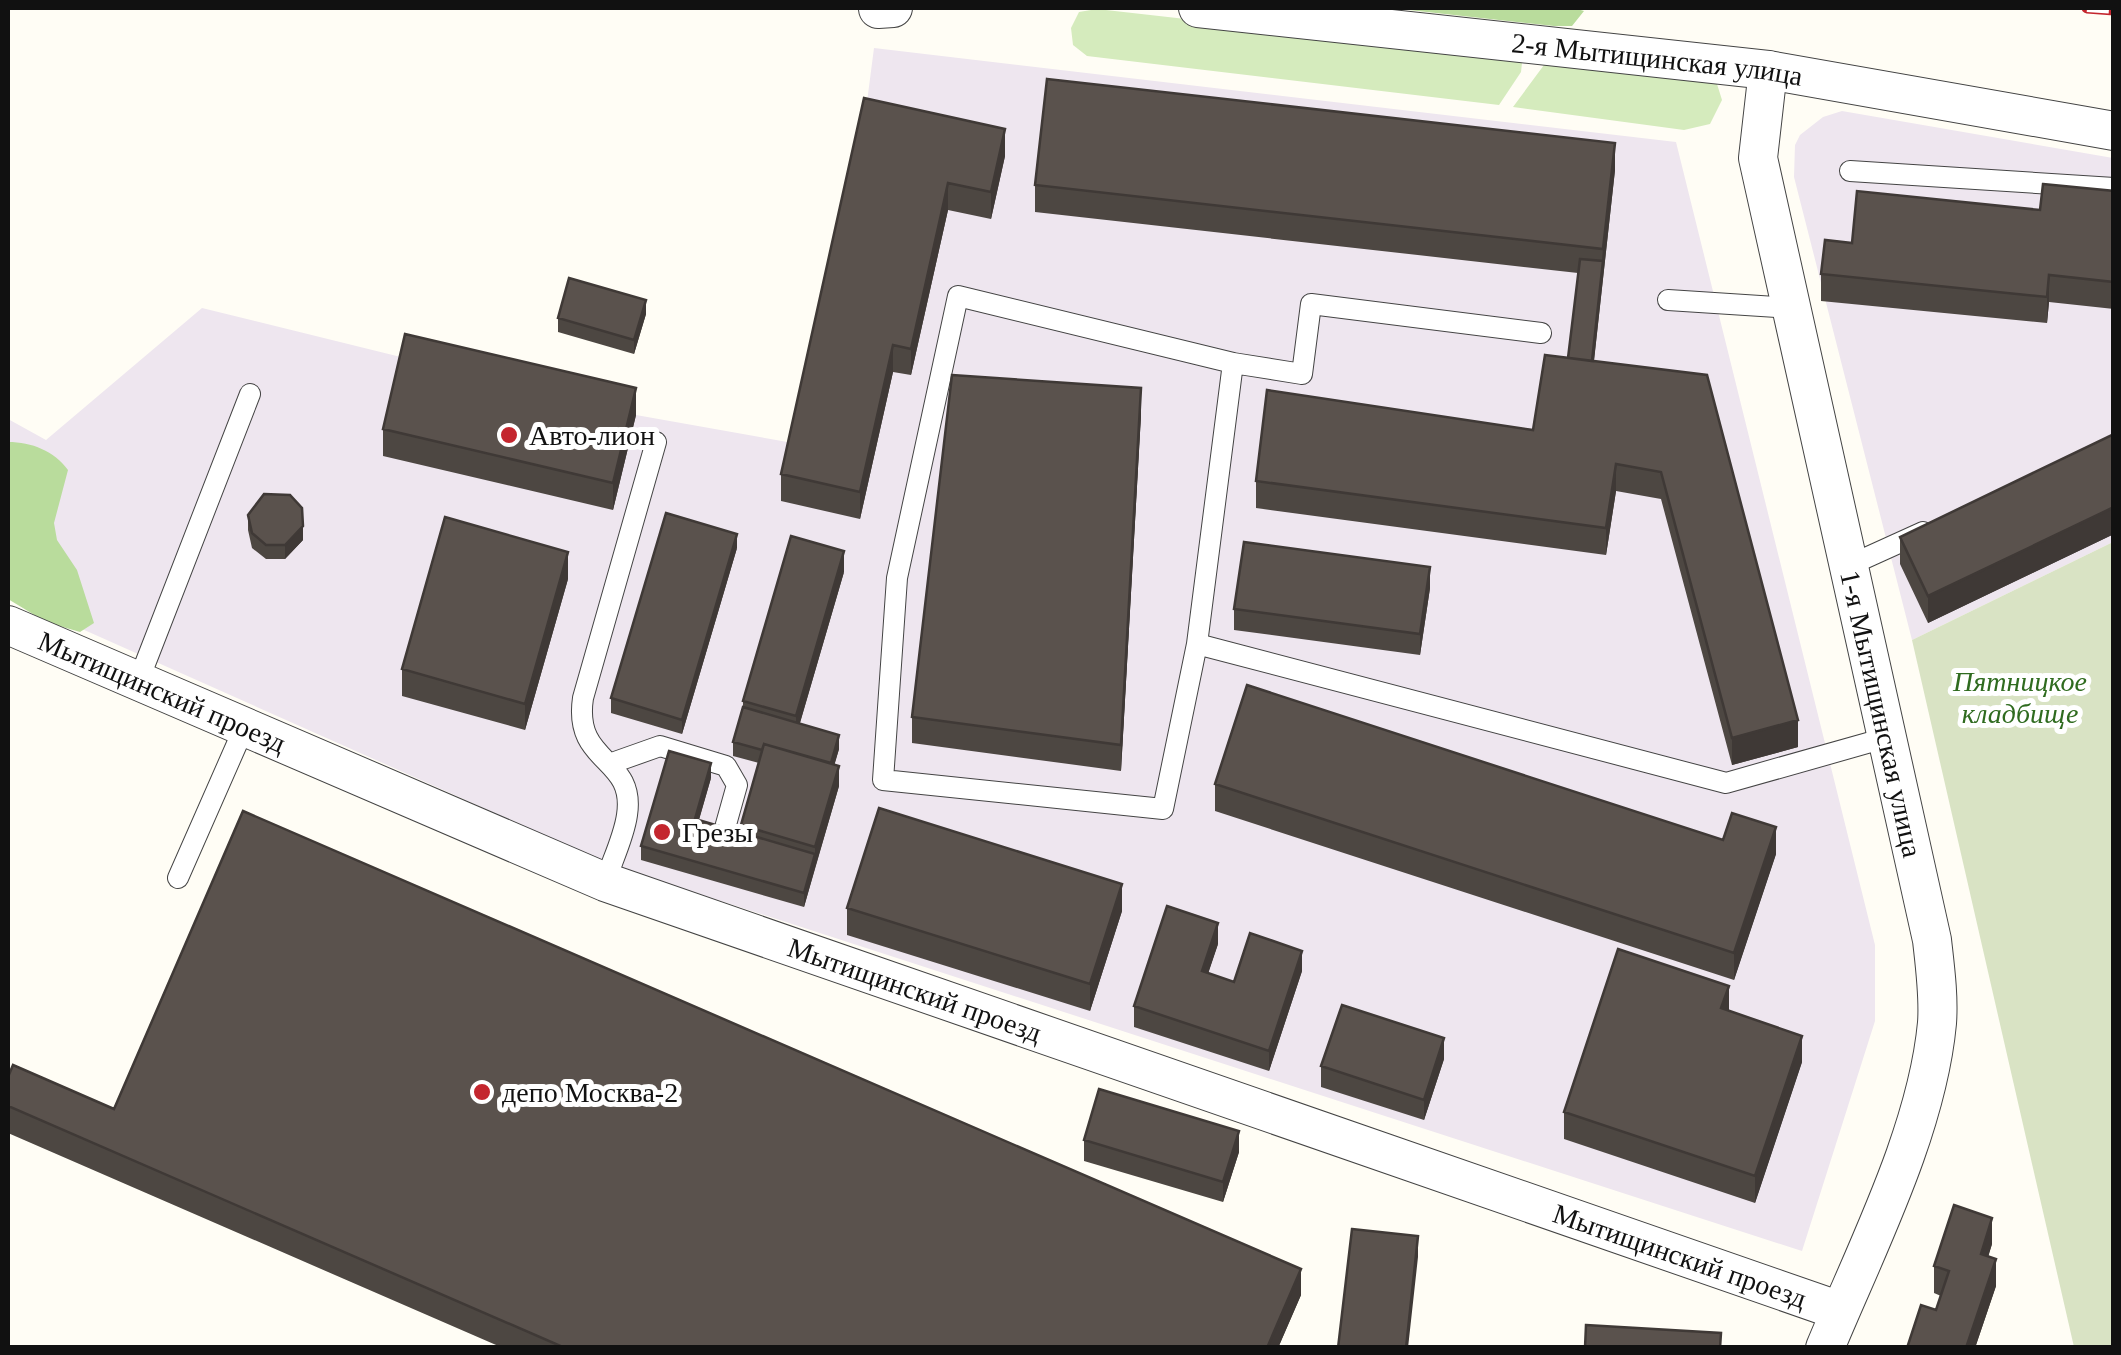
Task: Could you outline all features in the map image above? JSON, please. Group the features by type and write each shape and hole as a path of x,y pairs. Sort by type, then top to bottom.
{"street":[{"path":"878,9 893,8"},
{"name":"2-я Мытищинская улица","path":"1198,8 1768,70 2114,132"},
{"name":"1-я Мытищинская улица","path":"1768,70 1758,158 1932,940 1936,1024 1922,1096 1899,1167 1824,1348"},
{"name":"Мытищинский проезд","path":"8,625 605,882 1840,1311"}],"lane":[{"path":"1850,171 2114,188"},
{"path":"1233,362 1196,644 1163,809 883,780 897,578 958,296 1233,362 1302,374 1312,304 1541,334"},
{"path":"1668,300 1791,308"},
{"path":"138,682 250,394"},
{"path":"605,882 628,813 624,786 612,763 587,742 579,724 582,698 656,442"},
{"path":"1848,566 1940,524"},
{"path":"1196,644 1726,784 1885,738"},
{"path":"178,878 244,728"},
{"path":"612,763 660,746 726,766 737,784 722,835"}],"shaded area":[{"path":"874,48 1676,142 1875,945 1875,1021 1802,1251 616,867 8,596 8,419 46,440 202,308 636,415 793,443 864,125"},
{"path":"1842,111 2113,158 2113,542 1912,640 1794,177 1795,145 1800,135 1823,117"}],"green space":[{"path":"1391,8 1584,11 1572,26 1554,26"},
{"path":"1097,9 1506,55 1522,63 1521,72 1499,105 1087,56 1073,45 1071,28 1079,12"},
{"path":"1544,65 1709,81 1717,84 1722,100 1710,124 1684,130 1513,107"},
{"path":"8,442 42,449 68,470 54,523 57,540 77,570 94,623 80,632 46,622 8,599"},
{"name":"Пятницкое кладбище","path":"2113,542 2113,1347 2074,1347 1912,640"}],"building":[{"path":"1047,79 1615,143 1603,249 1035,185"},
{"path":"864,98 1005,129 991,192 948,183 911,349 893,345 860,492 781,474"},
{"path":"2043,184 2114,191 2114,282 2049,275 2047,297 1821,274 1825,240 1852,243 1857,191 2040,210"},
{"path":"1580,259 1603,261 1592,361 1568,358"},
{"path":"569,278 646,300 634,340 558,318"},
{"name":"Авто-лион","path":"405,334 636,388 613,483 383,429"},
{"path":"1545,355 1707,375 1798,720 1732,738 1661,472 1616,464 1606,528 1256,481 1267,390 1533,430"},
{"path":"952,375 1141,388 1121,745 912,717"},
{"path":"2114,434 2114,507 1928,596 1900,537"},
{"path":"264,494 290,495 302,508 303,526 285,545 266,545 252,533 248,515"},
{"path":"666,513 737,534 682,720 611,698"},
{"path":"445,517 568,552 525,704 402,669"},
{"path":"791,536 844,551 796,716 743,701"},
{"path":"1244,542 1430,567 1420,634 1234,609"},
{"path":"1247,685 1723,840 1732,813 1776,827 1734,953 1215,784"},
{"path":"743,707 839,735 831,763 764,744 762,750 733,742"},
{"path":"764,744 839,766 815,847 741,825"},
{"path":"669,751 711,763 695,819 815,854 804,893 641,846"},
{"path":"879,808 1122,884 1090,984 847,908"},
{"name":"депо Москва-2","path":"243,811 1301,1269 1267,1348 565,1348 8,1106 8,1077 13,1065 114,1109"},
{"path":"1167,906 1218,923 1202,971 1234,982 1250,933 1302,951 1269,1051 1134,1006"},
{"path":"1618,949 1729,986 1721,1008 1802,1036 1755,1176 1564,1112"},
{"path":"1342,1005 1444,1038 1424,1100 1321,1066"},
{"path":"1099,1089 1239,1131 1223,1182 1084,1140"},
{"path":"1954,1205 1992,1218 1981,1254 1996,1259 1966,1348 1907,1348 1921,1305 1936,1310 1949,1271 1934,1266"},
{"path":"1352,1229 1418,1236 1406,1348 1338,1348"},
{"path":"1586,1325 1721,1333 1720,1348 1585,1348"}],"railway":[{"path":"2087,8 2114,10"}],"place":[{"name":"Авто-лион","path":"509,435"},
{"name":"Грезы","path":"662,832"},
{"name":"депо Москва-2","path":"482,1092"}]}
